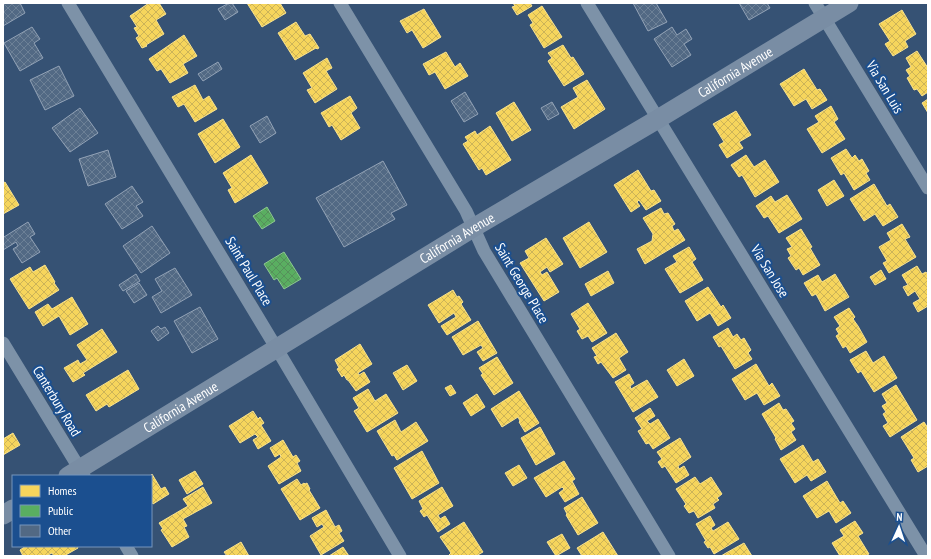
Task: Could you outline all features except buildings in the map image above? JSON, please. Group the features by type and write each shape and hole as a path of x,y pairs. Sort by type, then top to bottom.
{"main road":[{"name":"California Avenue","path":"77,474 473,228 658,119 820,11 849,3"},
{"path":"3,515 12,510"}],"street":[{"name":"Saint Paul Place","path":"68,3 400,556"},
{"name":"Saint George Place","path":"340,3 466,211 484,251 669,556"},
{"name":"Via San Jose","path":"587,3 926,556"},
{"name":"Via San Luis","path":"820,11 928,188"},
{"name":"Canterbury Road","path":"3,344 77,474"},
{"path":"127,547 132,556"}]}
